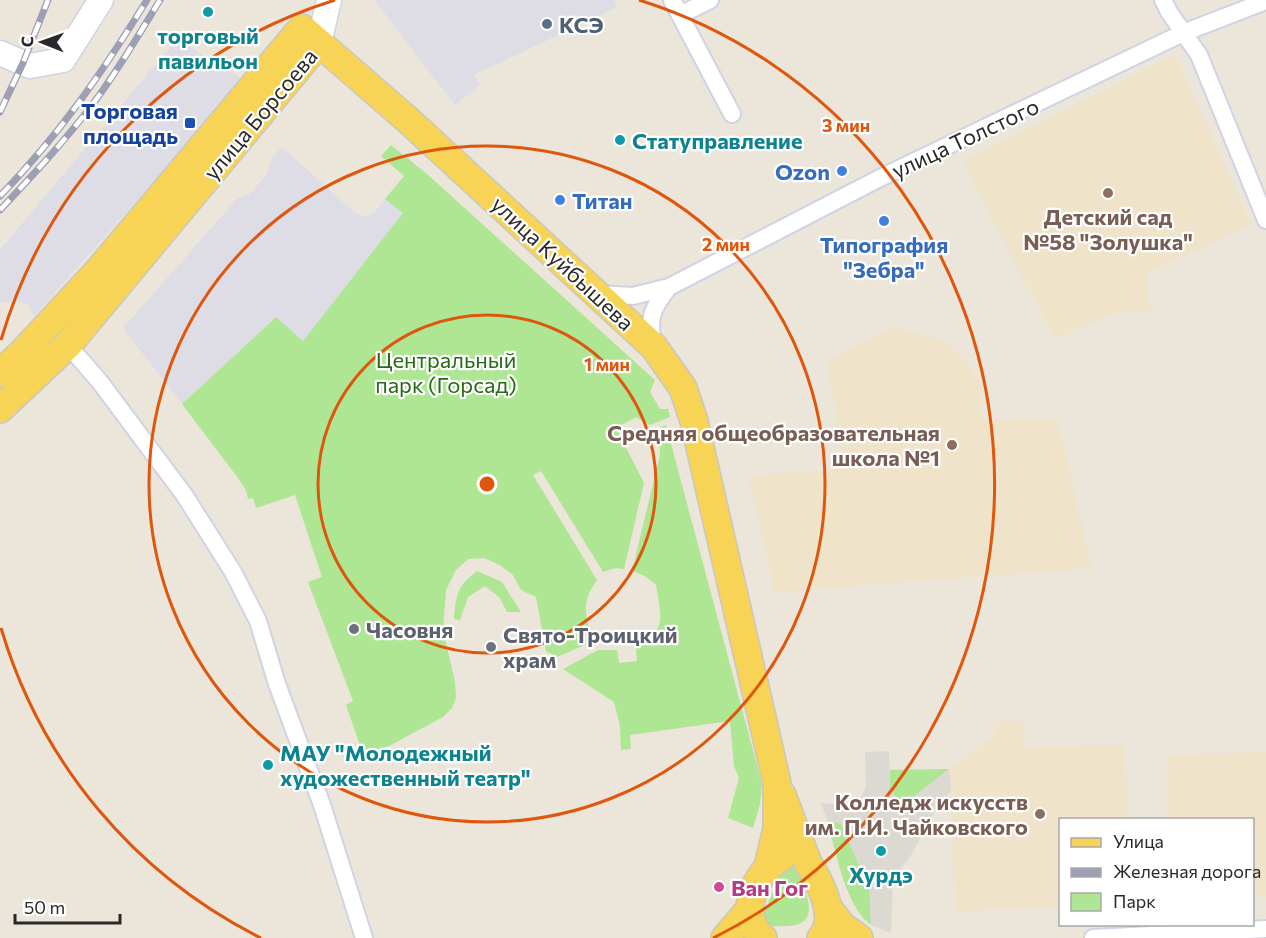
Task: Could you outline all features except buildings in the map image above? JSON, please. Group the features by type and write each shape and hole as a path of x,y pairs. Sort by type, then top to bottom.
{"main road":[{"name":"улица Куйбышева","path":"311,36 409,121 654,347 682,388 694,421 777,783 827,906 827,928 821,938"},
{"name":"улица Борсоева","path":"0,409 68,345 311,36"},
{"name":"улица Борсоева","path":"0,373 22,353 99,271 311,36"},
{"name":"улица Куйбышева","path":"725,938 749,909 758,884 767,870 777,829 777,783"},
{"path":"767,870 775,862 785,857 795,857 808,863"},
{"path":"827,906 842,926 859,938"},
{"path":"749,909 752,924 763,938"}],"street":[{"path":"0,53 30,66 63,60 101,0"},
{"path":"311,36 320,0"},
{"path":"311,36 329,0"},
{"path":"710,0 676,8 732,114"},
{"path":"1163,0 1199,56 1266,220"},
{"name":"улица Толстого","path":"597,294 633,296 669,287 880,178 1183,33 1266,1"},
{"name":"улица Толстого","path":"654,347 651,317 656,304 669,287"},
{"path":"68,345 100,382 178,487 233,572 258,621 277,684 322,805 363,938"},
{"path":"1093,938 1266,929"}],"shaded area":[{"path":"374,0 614,0 617,7 474,75 480,85 455,105"},
{"path":"177,39 244,80 34,316 27,303 0,302 0,250"},
{"name":"Детский сад №58 \"Золушка\"","path":"1175,54 1251,224 1145,274 1151,311 1109,314 1055,340 963,162"},
{"path":"282,147 355,213 364,217 373,214 385,199 404,212 303,341 275,317 182,404 123,328 237,199 249,195 267,174 272,158"},
{"name":"Средняя общеобразовательная школа №1","path":"896,327 942,341 960,354 982,385 982,419 1058,421 1092,568 775,592 748,476 844,468 827,361 849,348"},
{"name":"Колледж искусств им. П.И. Чайковского","path":"1023,721 1024,747 1125,745 1128,818 1059,818 1059,907 955,911 949,769 994,736 994,722"},
{"path":"889,751 890,787 900,805 906,803 949,769 951,790 929,820 911,855 893,879 891,933 871,925 869,878 858,863 841,824 827,820 821,803 857,806 866,787 865,752"},
{"path":"1266,752 1266,897 1254,898 1254,818 1168,818 1167,755"}],"green space":[{"name":"Центральный парк (Горсад)","path":"391,145 427,174 655,380 650,392 660,409 668,409 670,417 650,425 636,417 616,428 644,483 624,569 615,568 603,572 541,471 533,475 597,580 586,603 592,642 557,657 546,651 536,597 521,590 513,575 500,565 484,558 468,559 456,570 446,590 443,630 455,682 456,698 452,708 443,717 389,746 363,754 346,705 353,701 308,582 322,577 295,495 256,508 253,498 248,499 246,490 238,478 182,404 276,317 303,341 403,213 385,199 404,176 381,156"},
{"path":"666,425 762,784 760,804 753,828 728,818 739,778 734,766 730,721 630,735 631,749 621,750 620,726 614,702 563,669 598,650 617,650 619,663 637,661 636,647 653,635 658,628 660,614 656,585 645,576 632,571 660,455 659,428"},
{"path":"477,571 502,582 521,612 507,612 500,598 485,586 468,597 460,620 454,619 461,586"},
{"path":"949,769 906,803 900,805 890,787 890,770"},
{"path":"827,820 841,823 858,863 869,878 871,925 854,905 848,892"},
{"path":"791,863 798,869 807,896 809,913 806,919 799,924 768,925 764,917 765,911 781,871"}],"railway":[{"path":"0,112 23,63 48,0"},
{"path":"0,196 61,126 147,0"},
{"path":"0,210 59,146 92,105 119,67 160,0"}],"place":[{"name":"торговый павильон","path":"208,12"},
{"name":"КСЭ","path":"547,24"},
{"name":"Торговая площадь","path":"190,123"},
{"name":"Статуправление","path":"620,140"},
{"name":"Ozon","path":"842,171"},
{"name":"Детский сад №58 \"Золушка\"","path":"1108,193"},
{"name":"Титан","path":"560,200"},
{"name":"Типография \"Зебра\"","path":"884,221"},
{"name":"Средняя общеобразовательная школа №1","path":"952,445"},
{"name":"Часовня","path":"354,629"},
{"name":"Свято-Троицкий храм","path":"491,647"},
{"name":"МАУ \"Молодежный художественный театр\"","path":"268,765"},
{"name":"Колледж искусств им. П.И. Чайковского","path":"1040,814"},
{"name":"Хурдэ","path":"881,851"},
{"name":"Ван Гог","path":"719,887"}]}
